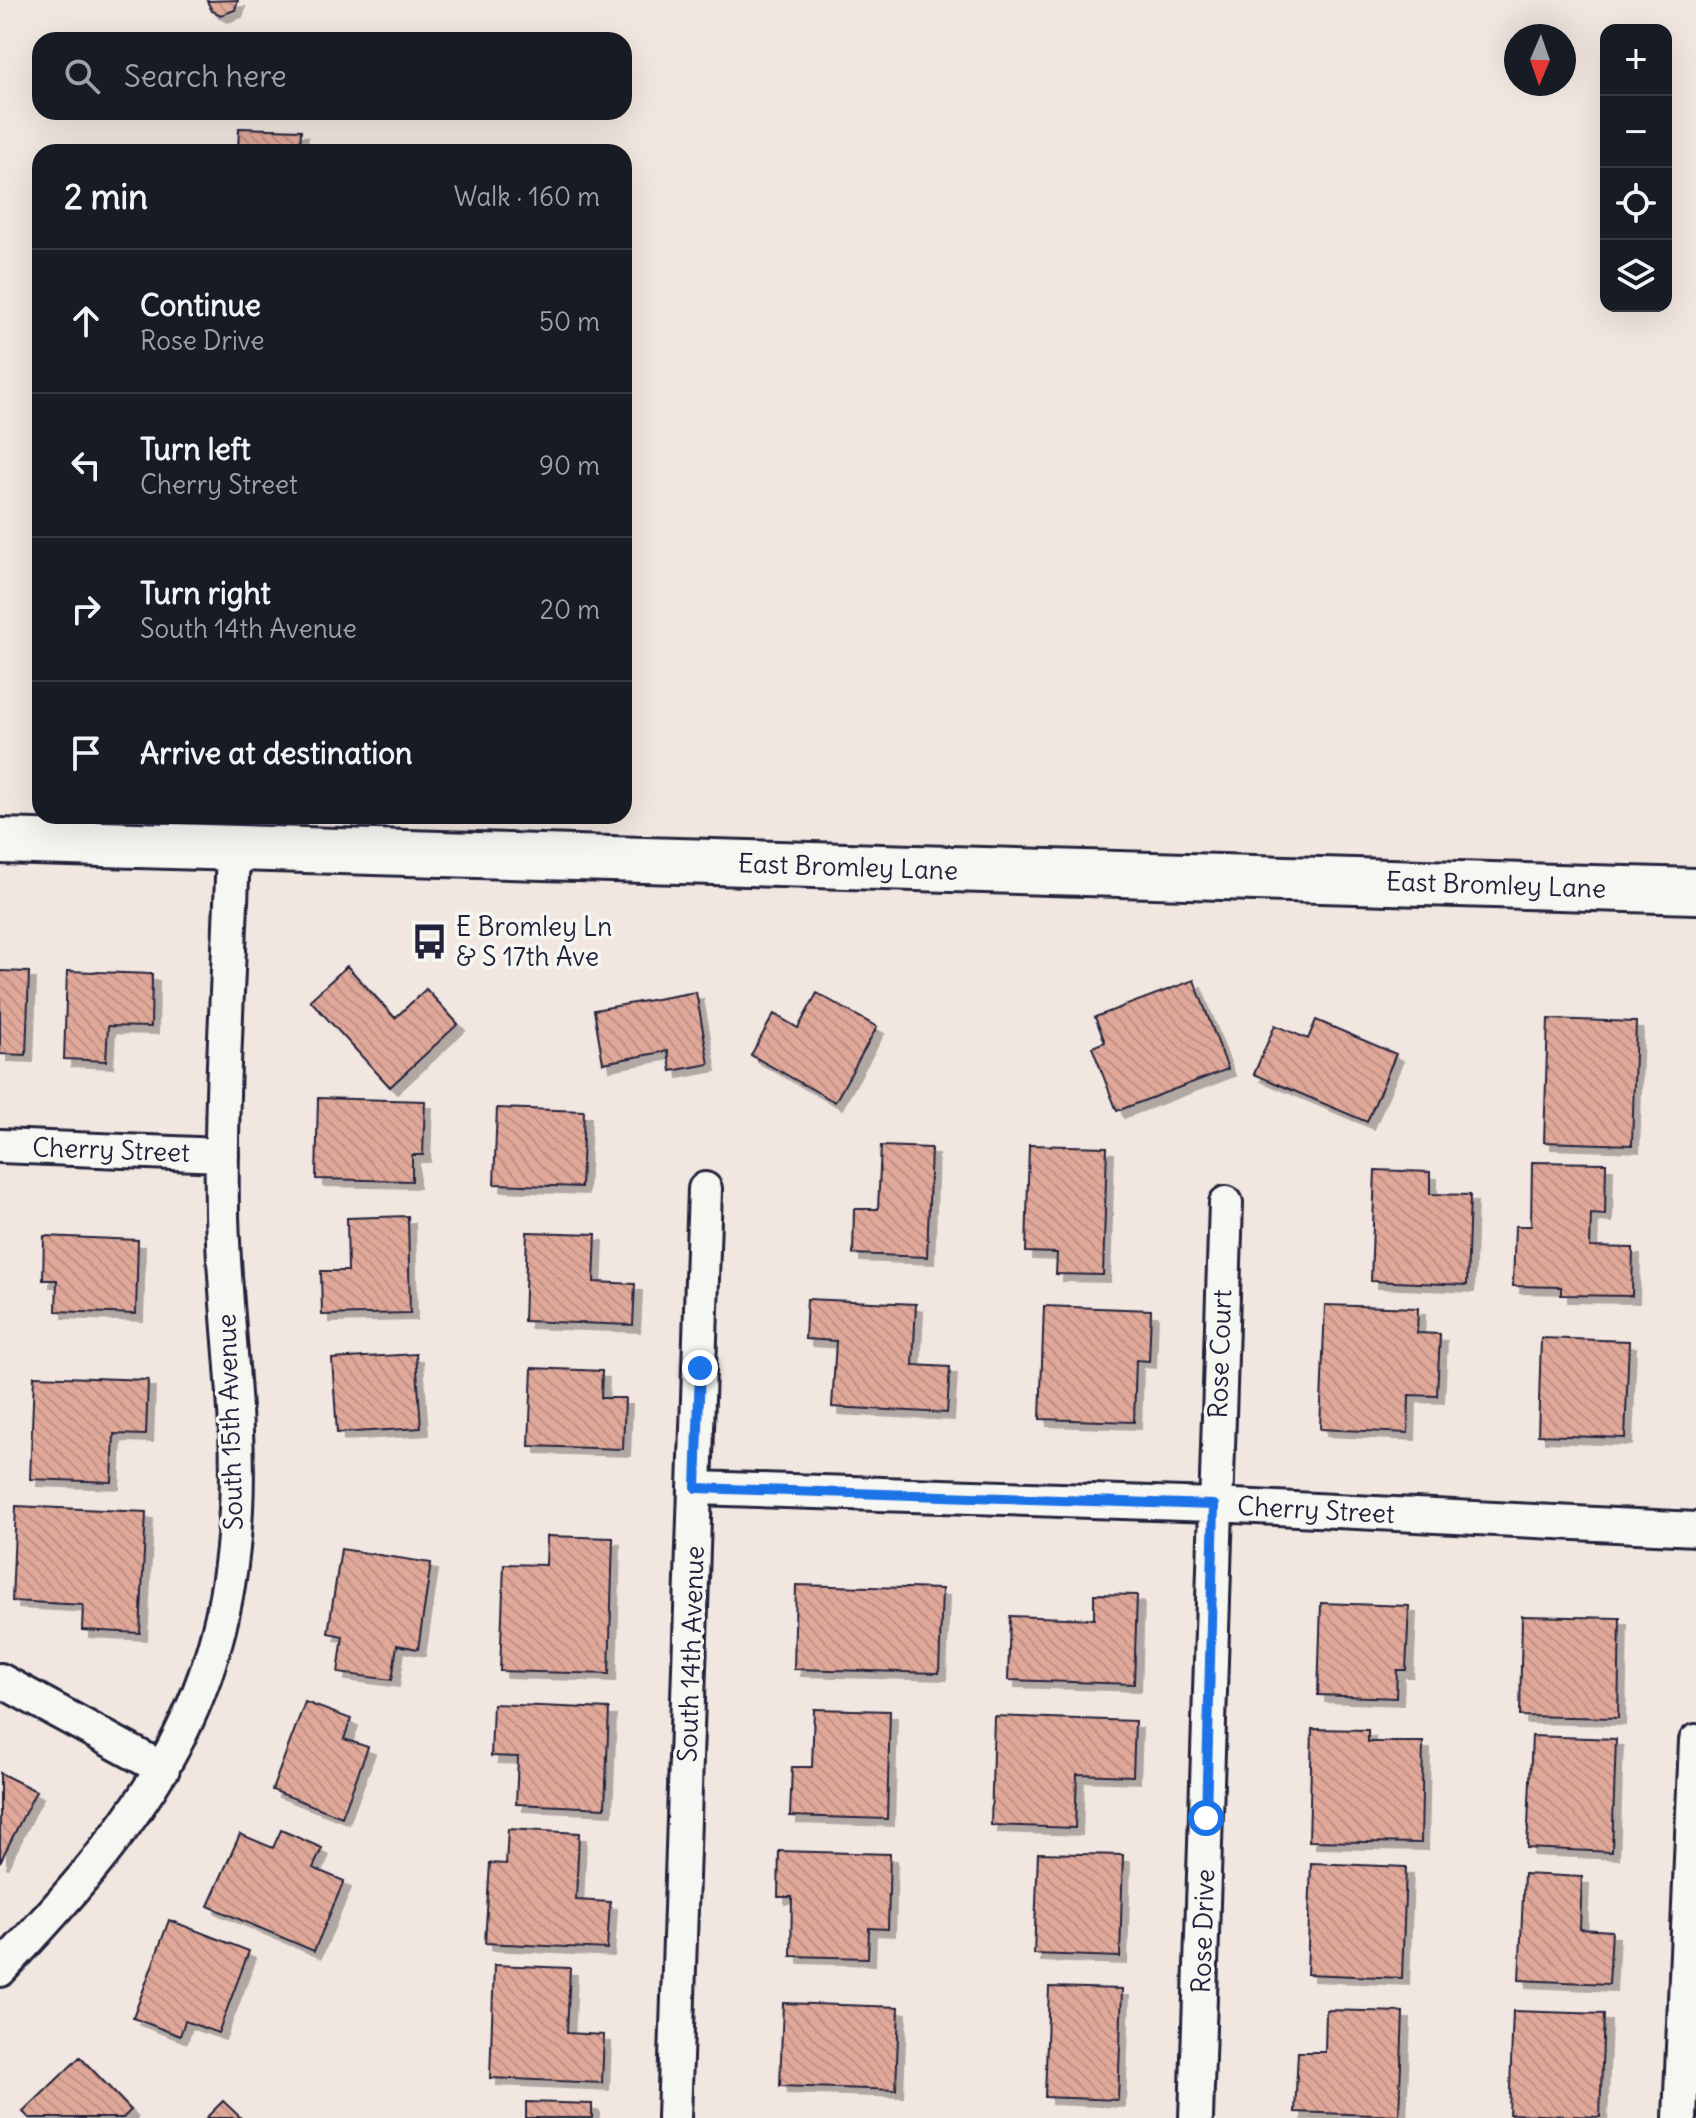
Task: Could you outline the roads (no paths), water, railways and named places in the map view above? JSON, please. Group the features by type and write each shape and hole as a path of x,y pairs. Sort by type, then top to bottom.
{"main road":[{"name":"East Bromley Lane","path":"0,841 233,851 1696,891"}],"street":[{"name":"South 15th Avenue","path":"0,1970 82,1883 137,1813 163,1769 204,1679 223,1617 236,1507 235,1418 225,1274 222,1155 233,851"},
{"name":"Cherry Street","path":"0,1146 222,1155"},
{"name":"South 14th Avenue","path":"674,2118 705,1189"},
{"name":"Rose Court","path":"1214,1505 1226,1203"},
{"name":"Cherry Street","path":"696,1488 1214,1505 1696,1529"},
{"name":"Rose Drive","path":"1196,2118 1214,1505"},
{"path":"0,1680 163,1769"},
{"path":"1680,2118 1696,1741"}],"place":[{"name":"E Bromley Ln & S 17th Ave","path":"430,942"}]}
